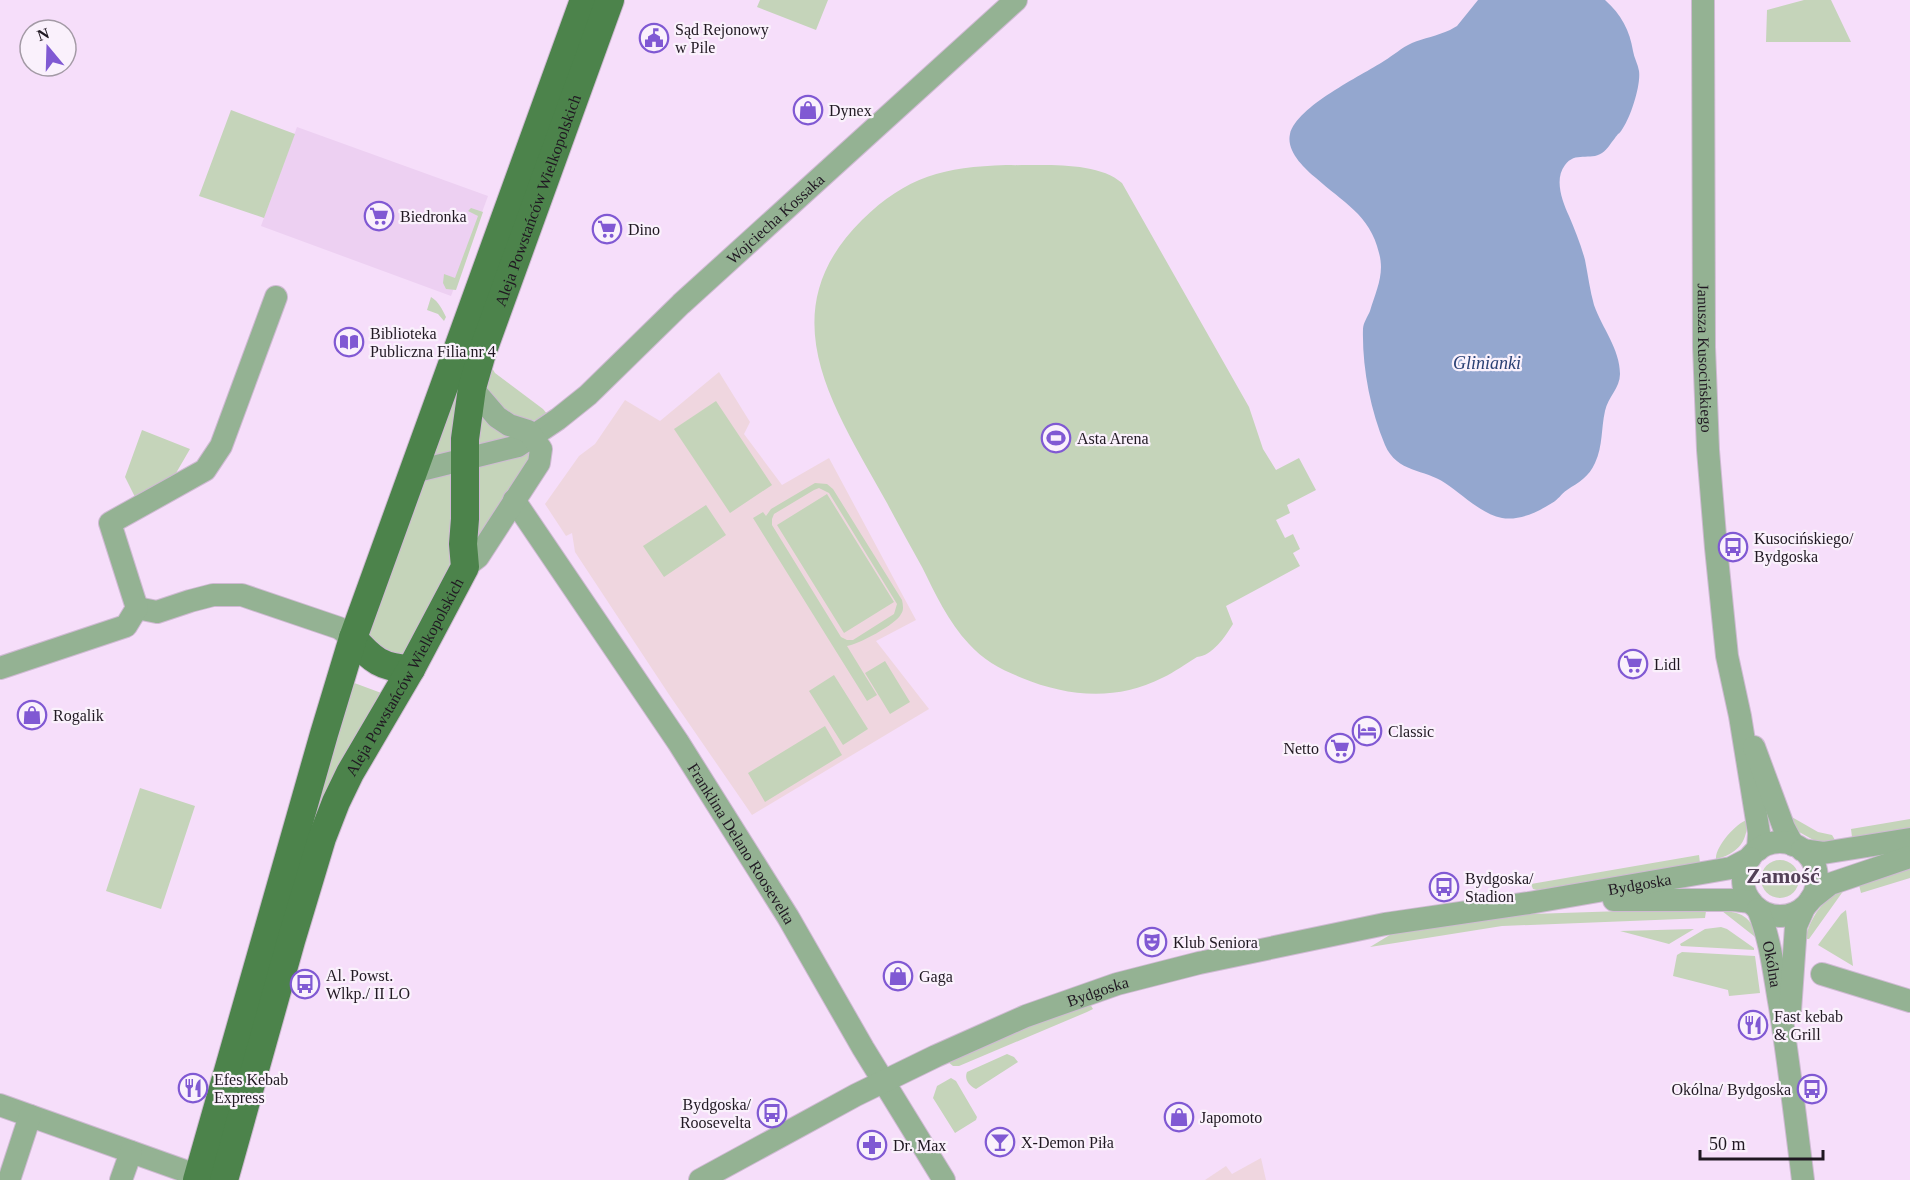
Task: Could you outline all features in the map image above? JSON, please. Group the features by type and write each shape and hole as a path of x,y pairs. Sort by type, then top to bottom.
{"main road":[{"name":"Aleja Powstańców Wielkopolskich","path":"207,1179 324,734 353,638 584,0"},
{"name":"Aleja Powstańców Wielkopolskich","path":"207,1179 291,941 322,838 351,773 411,669 465,567 463,544 465,439 472,388 482,353 610,0"},
{"path":"353,638 366,654 380,664 396,669 411,669"}],"street":[{"name":"Wojciecha Kossaka","path":"413,472 518,446 588,395 690,296 1016,0"},
{"name":"Janusza Kusocińskiego","path":"1703,0 1704,336 1708,450 1724,634 1759,833 1754,854"},
{"path":"0,668 126,626 137,608 110,523 205,470 221,446 276,297"},
{"path":"465,567 478,557 520,508 539,463 541,449 528,431 503,422 472,388"},
{"name":"Franklina Delano Roosevelta","path":"520,508 678,742 788,917 862,1048 945,1180"},
{"path":"137,608 158,612 213,595 243,595 339,628 353,638"},
{"name":"Janusza Kusocińskiego","path":"1740,716 1762,765 1784,828 1797,847"},
{"path":"1910,839 1823,853 1775,843 1754,854 1743,876 1746,894 1755,906 1767,914 1785,916 1808,903 1830,884 1910,857"},
{"path":"1797,847 1809,856 1816,871 1816,889 1808,903"},
{"name":"Bydgoska","path":"700,1180 884,1081 1026,1016 1081,995 1146,976 1245,952 1374,926 1528,903 1731,868 1754,854"},
{"name":"Bydgoska","path":"1528,903 1654,899 1734,900 1755,906"},
{"name":"Okólna","path":"1787,1057 1796,926 1808,903"},
{"name":"Okólna","path":"1755,906 1766,929 1770,949 1803,1180"},
{"path":"1822,974 1910,1001"},
{"path":"0,1105 207,1179"},
{"path":"9,1180 30,1116"},
{"path":"121,1180 131,1152"}],"shaded area":[{"path":"297,127 488,196 451,296 261,226"},
{"path":"719,372 750,422 744,434 782,485 829,458 916,620 876,641 929,709 752,815 575,552 572,533 566,536 545,504 579,456 595,444 625,400 660,421"},
{"path":"1261,1158 1266,1180 1205,1180 1226,1166 1232,1174"}],"green space":[{"path":"760,0 828,0 816,30 757,7"},
{"path":"1804,0 1831,0 1851,42 1766,42 1767,10"},
{"path":"231,110 295,134 264,218 199,196"},
{"name":"Asta Arena","path":"1006,165 1083,167 1111,176 1122,183 1249,407 1263,449 1276,470 1299,458 1316,490 1287,505 1290,513 1276,520 1285,538 1293,534 1300,549 1293,553 1300,566 1226,606 1233,624 1213,650 1162,678 1128,690 1092,694 1039,684 993,664 969,644 942,607 848,432 831,397 819,362 814,326 819,291 834,255 862,220 895,193 928,177 964,168"},
{"path":"471,208 483,212 456,290 446,289 443,283 444,274 455,278 478,216 468,211"},
{"path":"431,297 443,311 446,317 444,321 438,314 427,310"},
{"path":"466,354 456,453 428,458"},
{"path":"492,368 495,373 548,415 528,423 502,415 485,385"},
{"path":"716,401 772,485 730,513 674,429"},
{"path":"478,405 522,436 476,450"},
{"path":"142,430 190,449 172,480 136,499 125,477"},
{"path":"526,451 533,456 474,552 474,464"},
{"path":"456,468 453,548 449,568 408,652 391,658 367,640 425,481 431,476"},
{"path":"815,483 827,484 833,489 902,600 902,612 898,618 867,638 847,646 877,695 867,701 753,518 763,512 766,516 771,509","holes":["819,488 829,493 897,604 894,614 853,640 841,637 772,525 774,514 814,490"]},
{"path":"827,494 894,602 844,633 777,525"},
{"path":"706,505 726,535 664,577 643,546"},
{"path":"885,661 910,702 890,714 865,673"},
{"path":"834,675 868,729 843,745 809,691"},
{"path":"349,681 384,694 243,1057"},
{"path":"825,726 842,755 765,802 748,773"},
{"path":"140,788 195,806 161,909 106,891"},
{"path":"1790,816 1818,832 1832,835 1835,840 1817,842 1792,828"},
{"path":"1910,819 1910,828 1852,837 1851,829"},
{"path":"1747,820 1746,835 1740,846 1730,854 1716,859 1719,848 1727,836"},
{"path":"1699,855 1700,863 1537,890 1533,889 1531,884"},
{"path":"1780,860 1793,866 1799,879 1793,892 1780,898 1767,892 1761,879 1767,866"},
{"path":"1910,869 1910,878 1861,893 1859,885"},
{"path":"1844,890 1809,939 1805,939 1818,910 1829,898"},
{"path":"1653,910 1706,911 1705,918 1502,926 1370,947 1393,933 1497,915"},
{"path":"1846,910 1853,966 1818,945"},
{"path":"1722,911 1736,913 1746,918 1759,940"},
{"path":"1721,927 1754,950 1681,946 1680,944 1705,929"},
{"path":"1694,929 1669,944 1620,931"},
{"path":"1682,952 1755,956 1760,993 1729,996 1728,990 1673,976 1677,955"},
{"path":"1090,1004 1093,1009 1087,1012 959,1066 953,1066 948,1062 1016,1031"},
{"path":"1007,1054 1018,1062 976,1089 969,1084 966,1077 967,1072"},
{"path":"951,1078 956,1081 977,1117 976,1120 955,1133 933,1098 937,1086"}],"water":[{"name":"Glinianki","path":"1478,0 1605,0 1616,11 1627,30 1639,71 1635,100 1620,132 1602,153 1573,158 1569,161 1560,177 1562,197 1583,254 1594,305 1614,347 1619,365 1619,379 1607,406 1599,450 1590,472 1554,502 1522,517 1508,519 1494,516 1437,478 1404,466 1390,454 1375,417 1364,358 1363,327 1377,289 1381,268 1375,240 1362,218 1301,164 1293,153 1289,140 1295,123 1317,103 1408,45 1457,26"}],"place":[{"name":"Sąd Rejonowy w Pile","path":"654,38"},
{"name":"Dynex","path":"808,110"},
{"name":"Biedronka","path":"379,216"},
{"name":"Dino","path":"607,229"},
{"name":"Biblioteka Publiczna Filia nr 4","path":"349,342"},
{"name":"Asta Arena","path":"1056,438"},
{"name":"Kusocińskiego/ Bydgoska","path":"1733,547"},
{"name":"Lidl","path":"1633,664"},
{"name":"Rogalik","path":"32,715"},
{"name":"Classic","path":"1367,731"},
{"name":"Netto","path":"1340,748"},
{"name":"Bydgoska/ Stadion","path":"1444,887"},
{"name":"Klub Seniora","path":"1152,942"},
{"name":"Gaga","path":"898,976"},
{"name":"Al. Powst. Wlkp./ II LO","path":"305,984"},
{"name":"Fast kebab & Grill","path":"1753,1025"},
{"name":"Efes Kebab Express","path":"193,1088"},
{"name":"Okólna/ Bydgoska","path":"1812,1089"},
{"name":"Bydgoska/ Roosevelta","path":"772,1113"},
{"name":"Japomoto","path":"1179,1117"},
{"name":"X-Demon Piła","path":"1000,1142"},
{"name":"Dr. Max","path":"872,1145"}],"district":[{"name":"Zamość","path":"1783,875"}]}
